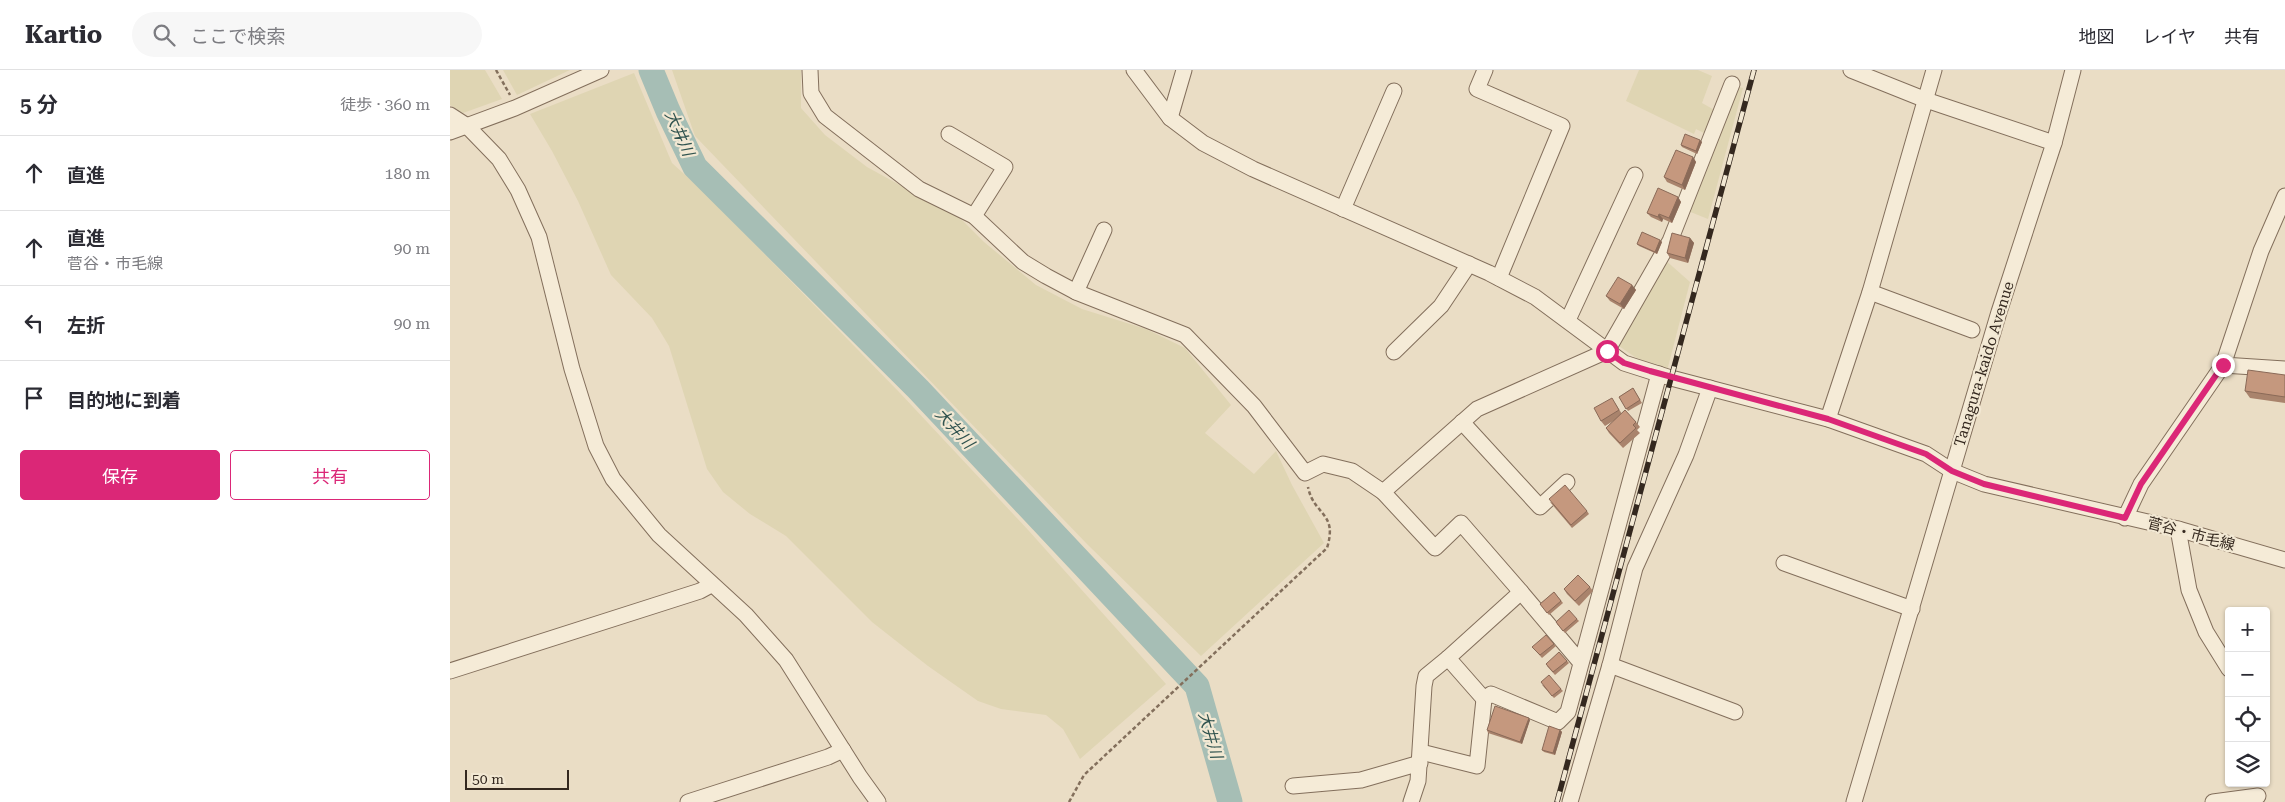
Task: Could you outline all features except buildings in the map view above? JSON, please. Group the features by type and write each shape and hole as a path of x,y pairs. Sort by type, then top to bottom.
{"street":[{"path":"450,132 515,108 601,70"},
{"path":"810,70 811,93 825,116 919,190 974,216 1023,262 1076,292 1185,335 1254,406 1305,473 1323,464 1352,471 1383,492 1435,548 1461,523 1581,664"},
{"name":"菅谷・市毛線","path":"1134,70 1170,118 1203,143 1253,169 1499,278 1535,297 1624,363 1828,419 1926,454 1952,471 1984,484 2178,529 2285,560"},
{"path":"1170,118 1184,70"},
{"path":"1485,70 1477,89 1562,126 1499,278"},
{"path":"1851,70 1926,100 2054,143"},
{"path":"1828,419 1870,292 1934,70"},
{"name":"Tanagura-kaido Avenue","path":"1855,802 1952,471 2054,143 2072,70"},
{"path":"1383,492 1477,410 1607,351 1670,241 1732,84"},
{"path":"1343,209 1394,91"},
{"path":"450,115 467,126 499,159 518,190 539,237 572,369 596,446 613,478 632,504 659,534 711,585 746,615 786,660 842,750 878,802"},
{"path":"949,134 1005,167 974,216"},
{"path":"1568,320 1635,175"},
{"path":"2125,518 2141,484 2223,365 2262,251 2285,196"},
{"path":"1076,292 1104,230"},
{"path":"1394,352 1441,306 1469,264"},
{"path":"1870,292 1972,330"},
{"path":"2223,365 2285,369"},
{"path":"1484,699 1491,694 1558,722 1568,712 1659,374"},
{"path":"1574,801 1635,568 1686,455 1710,388"},
{"path":"1462,422 1540,507 1567,482"},
{"path":"2178,529 2189,590 2206,632 2225,663"},
{"path":"1784,563 1912,609"},
{"path":"450,671 700,591 711,585"},
{"path":"1411,802 1418,781 1426,676 1521,592"},
{"path":"1293,786 1361,780 1420,757 1477,766 1484,699 1448,658"},
{"path":"1610,666 1735,712"},
{"path":"688,802 828,757 842,750"},
{"path":"2213,802 2258,794"}],"path":[{"path":"496,70 515,108"},
{"path":"1069,802 1084,775 1194,670 1327,548 1331,535 1330,524 1310,496 1305,473"}],"shaded area":[{"path":"450,70 485,70 502,99 463,113 450,105"},
{"path":"503,70 570,70 517,95"},
{"path":"672,70 801,70 801,108 825,135 867,167 960,218 984,242 1036,285 1082,309 1146,329 1185,348 1231,405 1205,433 1254,474 1276,451 1292,485 1324,543 1201,656 1087,544 695,136"},
{"path":"1639,70 1698,70 1712,76 1702,103 1718,112 1708,135 1696,129 1694,134 1626,101"},
{"path":"634,73 672,163 705,193 900,393 1029,531 1166,684 1080,759 1063,729 1046,715 1001,709 978,701 928,666 872,622 786,536 750,514 723,492 707,469 669,346 652,318 611,275 578,201 530,114"},
{"path":"1735,86 1743,88 1708,219 1688,211"},
{"path":"1664,259 1690,282 1667,371 1635,357 1616,344"}],"waterway":[{"name":"大井川","path":"651,70 695,167 918,389 1197,686 1230,802"}],"railway":[{"path":"1557,802 1754,70"}],"route":[{"path":"1607,351 1624,363 1671,378 1828,419 1926,454 1952,471 1984,484 2125,518 2141,484 2223,365"}]}
